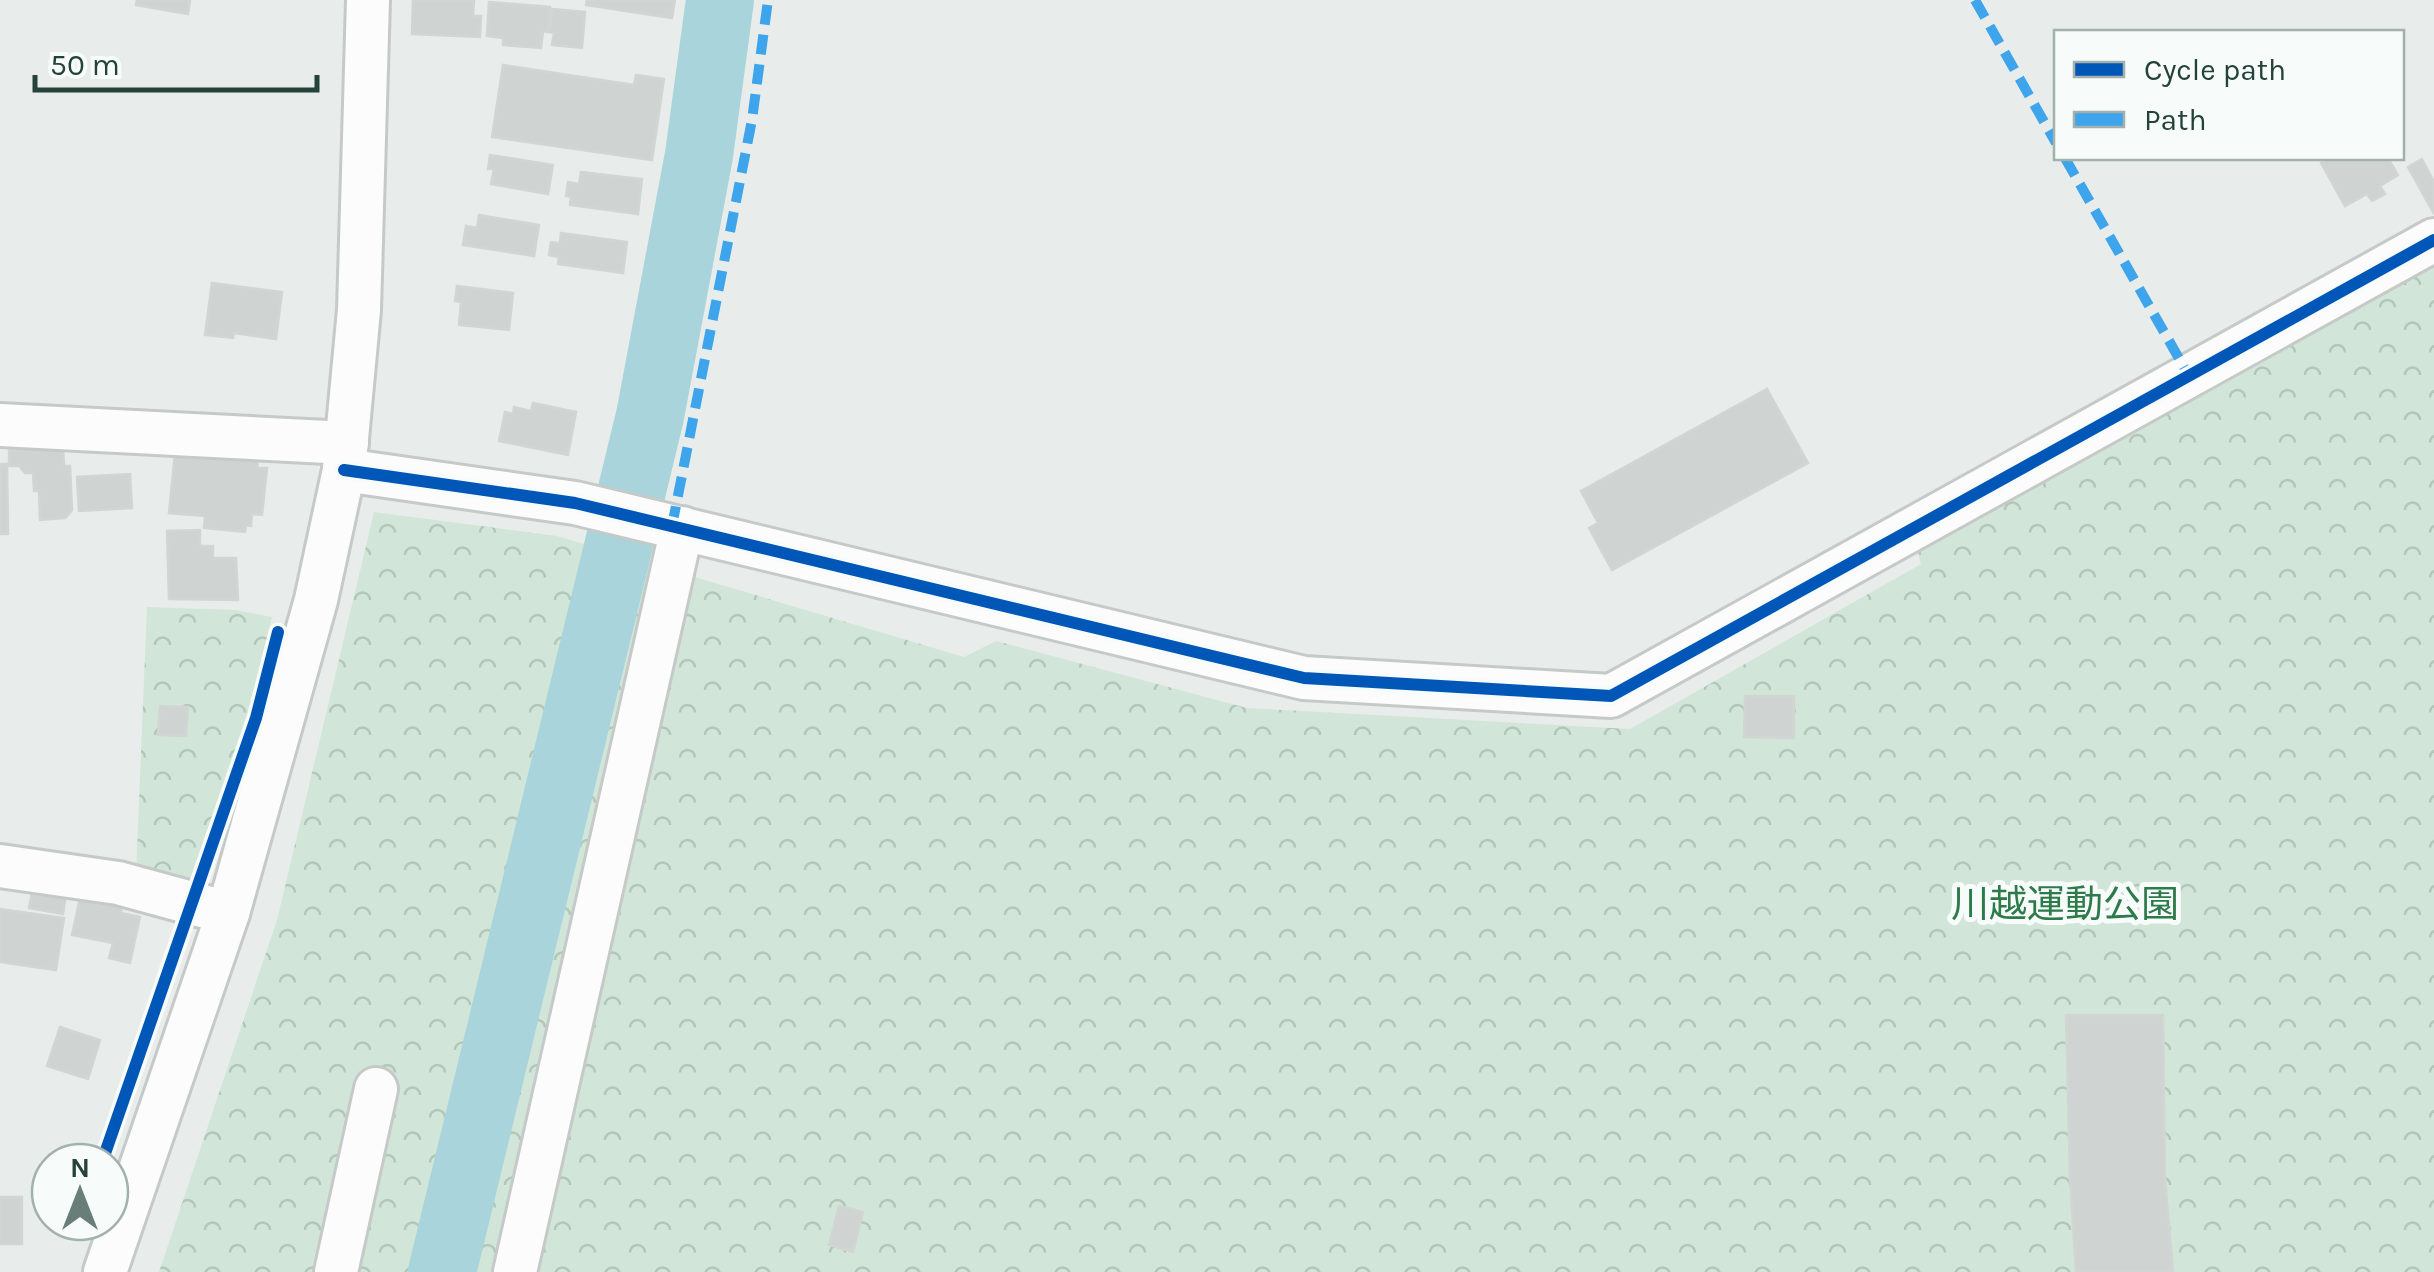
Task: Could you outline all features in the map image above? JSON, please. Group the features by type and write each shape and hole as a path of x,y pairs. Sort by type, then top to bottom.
{"street":[{"path":"105,1272 228,913 316,600 346,457 359,310 368,0"},
{"path":"0,425 346,457 576,503 1304,678 1611,696 2434,240"},
{"path":"515,1272 671,526"},
{"path":"0,866 118,883 228,913"},
{"path":"336,1272 376,1089"}],"green space":[{"name":"川越運動公園","path":"2434,261 2434,1272 159,1272 277,920 374,512 557,536 964,657 996,641 1247,708 1630,729 1921,564 1917,550"},
{"path":"147,607 236,610 272,617 248,721 192,883 136,873"}],"building":[{"path":"137,0 190,0 188,14 136,5"},
{"path":"413,0 474,0 473,16 481,16 480,37 412,34"},
{"path":"587,0 675,0 672,18 586,5"},
{"path":"489,2 550,7 548,32 543,31 541,48 503,45 503,38 487,36"},
{"path":"552,9 585,12 582,48 552,45"},
{"path":"503,65 634,85 636,75 664,79 652,160 492,137"},
{"path":"490,155 553,165 548,194 491,184 494,169 488,169"},
{"path":"2422,159 2434,182 2434,214 2408,167"},
{"path":"2389,160 2398,175 2380,186 2385,194 2372,201 2367,194 2345,206 2321,163"},
{"path":"581,172 642,179 638,214 570,205 571,197 566,196 568,182 579,184"},
{"path":"479,215 539,225 534,256 463,245 466,226 477,228"},
{"path":"561,233 627,242 623,273 558,264 559,257 549,255 551,242 560,243"},
{"path":"212,283 282,292 276,339 234,333 233,338 205,335"},
{"path":"457,286 513,293 509,330 459,325 461,302 455,301"},
{"path":"1767,389 1808,463 1612,570 1589,528 1598,523 1581,491"},
{"path":"533,403 576,412 568,455 499,441 505,412 513,414 514,407 531,411"},
{"path":"63,448 64,466 70,466 72,510 65,518 40,520 39,491 34,491 33,473 9,466 9,450"},
{"path":"175,453 258,460 257,468 267,468 262,515 252,514 251,526 246,525 245,532 204,528 205,516 169,513"},
{"path":"0,464 7,464 8,534 0,534"},
{"path":"130,474 132,508 79,511 77,477"},
{"path":"200,530 200,546 213,546 213,558 236,558 238,600 169,599 167,531"},
{"path":"1745,696 1794,696 1794,738 1744,737"},
{"path":"160,706 188,707 186,736 158,735"},
{"path":"33,888 66,894 63,914 29,908"},
{"path":"80,898 122,906 121,913 140,917 130,963 109,958 113,943 72,935"},
{"path":"0,909 64,918 56,970 0,962"},
{"path":"2066,1015 2163,1015 2165,1178 2173,1272 2076,1272"},
{"path":"60,1027 100,1040 88,1079 47,1066"},
{"path":"0,1197 22,1197 22,1244 0,1244"},
{"path":"839,1206 863,1212 853,1252 829,1245"}],"waterway":[{"path":"442,1272 650,416 699,155 720,0"}],"marked path":[{"path":"672,526 752,120 768,0"},
{"path":"1975,0 2054,139"},
{"path":"2066,160 2189,376"}],"cycle path":[{"path":"344,470 575,503 1304,678 1611,696 2434,240"},
{"path":"109,1142 256,718 278,632"}]}
